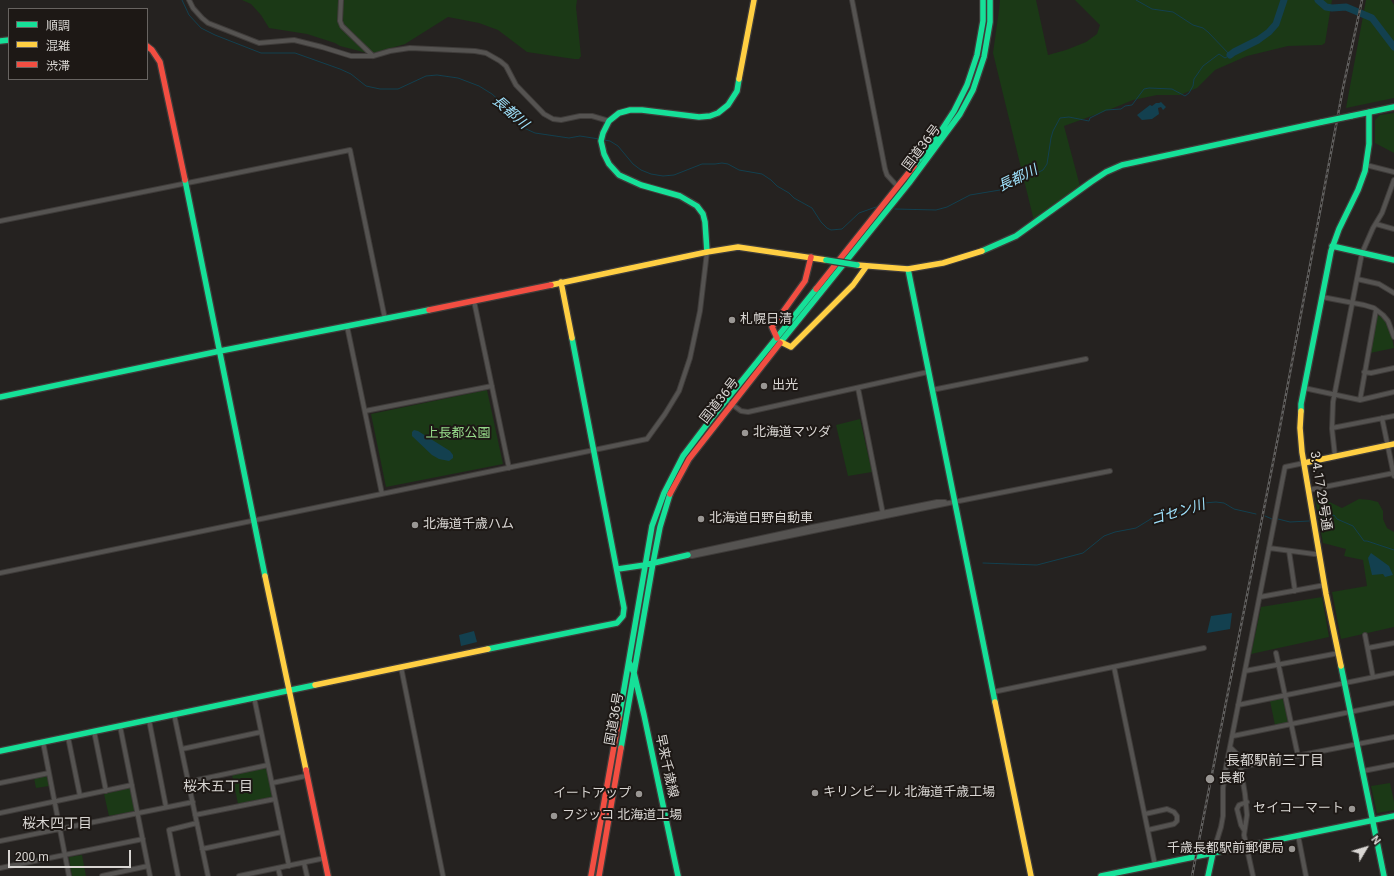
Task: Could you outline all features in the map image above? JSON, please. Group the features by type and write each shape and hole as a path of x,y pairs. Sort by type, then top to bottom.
{"main road":[{"path":"707,252 705,222 703,214 697,206 680,196 641,185 619,175 609,164 604,154 601,141 609,121 619,113 630,110 642,110 685,116 710,116 718,113 728,105 737,91 754,0"},
{"name":"国道36号","path":"591,876 652,526 664,493 683,456 711,419 898,187 939,134 954,111 967,86 977,54 983,21 983,0"},
{"name":"国道36号","path":"599,876 653,563 660,527 668,498 689,459 909,183 960,114 972,90 984,57 990,22 990,0"},
{"path":"148,47 160,62 220,351 253,521 328,876"},
{"path":"0,397 707,252 738,247 811,257 866,267 908,268 944,263 991,248 1024,230 1106,172 1122,165 1394,107"},
{"name":"3.4.17 29号通","path":"1369,112 1369,144 1366,165 1358,190 1332,246 1304,388 1300,435 1325,586 1384,876"},
{"path":"1332,246 1394,260"},
{"path":"776,338 772,328 805,281 811,257"},
{"path":"781,342 791,347 853,285 866,267"},
{"path":"908,268 954,502 1031,876"},
{"path":"0,751 254,697 617,623 623,616 624,608 618,569 561,282"},
{"path":"1304,463 1394,444"},
{"path":"618,569 645,565 688,555"},
{"name":"早来千歳線","path":"629,662 634,673 678,876"},
{"path":"1101,876 1394,816"},
{"path":"1208,876 1210,859 1213,853"}],"street":[{"path":"189,0 202,18 208,22 252,40 265,43 294,40 311,43 351,56 373,56 390,51 410,48 475,51 486,53 506,66 516,85 544,114 553,119 562,120 580,116 592,116 609,121"},
{"path":"341,0 340,21 342,26 373,56"},
{"path":"852,0 885,169 887,175 898,187"},
{"path":"0,221 350,150 385,319"},
{"path":"1366,165 1394,172"},
{"path":"1335,456 1331,418 1362,253 1388,198 1394,180"},
{"path":"1388,198 1394,200"},
{"path":"1376,224 1394,229"},
{"path":"0,573 647,438 665,414 679,391 690,358 700,311 707,252"},
{"path":"1357,279 1379,284 1394,293"},
{"path":"1322,297 1352,302 1376,310 1388,321 1394,335"},
{"path":"474,301 509,468"},
{"path":"1360,400 1376,310"},
{"path":"347,326 382,494"},
{"path":"932,390 1086,359"},
{"path":"1364,372 1371,373 1394,368"},
{"path":"727,400 740,411 748,412 928,372"},
{"path":"365,411 492,386"},
{"path":"858,388 883,515"},
{"path":"1304,388 1360,400 1394,392"},
{"path":"1332,428 1394,416"},
{"path":"1309,490 1394,474 1382,418"},
{"path":"1213,853 1222,827 1223,788 1285,467 1304,463"},
{"path":"688,555 692,556 883,515 1110,471"},
{"path":"1269,548 1319,554"},
{"path":"1289,550 1295,591"},
{"path":"1260,597 1325,586"},
{"path":"1365,635 1373,677"},
{"path":"1368,648 1394,643"},
{"path":"993,692 1204,648"},
{"path":"1276,653 1298,756"},
{"path":"1245,671 1338,653"},
{"path":"401,667 443,876"},
{"path":"1114,667 1155,865"},
{"path":"1238,705 1394,673"},
{"path":"254,697 289,866"},
{"path":"1233,736 1394,703"},
{"path":"174,714 208,876"},
{"path":"149,720 166,807"},
{"path":"120,726 150,876"},
{"path":"94,731 106,791"},
{"path":"182,749 261,732"},
{"path":"68,737 80,796"},
{"path":"1240,767 1394,737"},
{"path":"42,742 69,876"},
{"path":"1231,748 1237,754 1247,802 1247,815 1244,831"},
{"path":"188,782 268,765"},
{"path":"1363,771 1394,765"},
{"path":"0,783 49,773"},
{"path":"272,783 306,776"},
{"path":"0,813 132,785"},
{"path":"195,815 275,799"},
{"path":"0,841 192,802"},
{"path":"1247,802 1239,804 1237,809 1244,831 1253,876"},
{"path":"1145,814 1167,809 1174,812 1177,816 1177,821 1174,824 1148,830"},
{"path":"178,876 169,830 197,823"},
{"path":"202,849 282,832"},
{"path":"1298,835 1306,876"},
{"path":"0,868 143,839"},
{"path":"239,876 324,858"},
{"path":"304,863 307,876"},
{"path":"102,876 148,866"},
{"path":"278,868 280,876"}],"green space":[{"path":"242,0 577,0 576,7 581,56 579,59 574,59 527,52 498,30 479,23 448,17 405,44 371,54 340,46 307,34 269,28 261,15 251,4"},
{"path":"1000,0 1036,0 1048,55 1086,42 1097,34 1100,25 1075,0 1332,0 1325,43 1322,45 1288,46 1247,56 1215,70 1197,88 1180,95 1157,95 1133,100 1064,126 1081,190 1035,225 993,53"},
{"path":"1366,0 1391,0 1394,5 1394,98 1346,108"},
{"path":"1394,113 1394,153 1375,143 1375,120 1380,115"},
{"path":"1380,315 1390,329 1394,348 1370,353 1377,316"},
{"name":"上長都公園","path":"487,390 503,464 386,487 371,414"},
{"path":"860,419 872,472 848,476 836,425"},
{"path":"1319,497 1342,508 1359,499 1378,502 1383,511 1383,519 1387,528 1394,532 1394,627 1341,639 1332,592 1367,586 1363,560 1344,556 1346,549 1323,543 1315,498"},
{"path":"1322,597 1329,637 1251,654 1261,607"},
{"path":"1283,698 1288,723 1275,725 1270,701"},
{"path":"267,767 273,797 238,804 232,775"},
{"path":"47,776 49,786 36,788 34,778"},
{"path":"1390,783 1394,810 1377,813 1371,786"},
{"path":"130,788 135,811 109,816 104,794"},
{"path":"82,855 86,876 72,876 69,857"}],"water":[{"path":"1161,102 1166,107 1163,110 1161,107 1158,108 1159,114 1152,119 1142,120 1137,115 1150,105 1152,106"},
{"path":"414,430 450,451 453,458 449,461 439,459 432,455 412,436 412,432"},
{"path":"1371,553 1389,566 1393,575 1385,577 1383,574 1372,575 1368,558"},
{"path":"1232,613 1230,629 1207,633 1211,616"},
{"path":"474,631 477,642 461,646 459,635"}],"waterway":[{"name":"長都川","path":"182,0 189,15 201,28 261,53 295,53 340,69 351,74 366,86 380,89 398,89 426,76 437,75 458,78 479,86 492,94 524,128 535,133 569,138 580,136 599,139"},
{"name":"長都川","path":"895,209 936,210 947,207 970,195 1000,190 1033,175 1043,170 1047,164 1051,138 1060,118 1069,117 1089,121 1090,118 1106,110 1121,109 1125,106 1132,105 1144,89 1149,88 1172,89 1185,96 1189,93 1193,86 1194,79 1203,66 1219,54 1225,58 1230,55 1203,28 1193,25 1173,12 1152,9 1136,0"},
{"name":"長都川","path":"1230,55 1258,40 1269,32 1276,24 1284,0"},
{"name":"長都川","path":"1318,0 1326,7 1346,7 1372,18 1394,47"},
{"name":"長都川","path":"604,140 610,141 618,146 633,164 641,170 651,174 663,176 674,175 702,164 722,163 728,164 739,170 762,174 794,198 812,208 821,222 831,230 842,229 859,213 876,207"},
{"name":"ゴセン川","path":"983,563 1037,565 1083,553 1104,536 1115,532 1136,528 1154,517 1173,515 1204,503 1224,503 1234,509 1256,514"},
{"name":"ゴセン川","path":"1320,519 1334,515 1337,519 1353,526 1364,541 1394,550"},
{"name":"ゴセン川","path":"1265,516 1272,519"},
{"name":"ゴセン川","path":"1278,519 1290,522 1309,521"}],"railway":[{"path":"1192,876 1279,432 1343,88 1362,0"}],"traffic: fast":[{"path":"914,166 939,134 954,111 967,85 977,55 983,21 983,0"},
{"path":"780,343 909,183 960,114 973,90 984,57 990,22 990,0"},
{"path":"0,41 8,40"},
{"path":"707,252 705,222 703,214 697,206 680,196 641,185 619,175 609,164 604,154 601,141 609,121 619,113 630,110 642,110 699,117 710,116 718,113 728,105 737,91 739,79"},
{"path":"1351,116 1394,107"},
{"path":"1301,411 1301,404 1331,251 1339,229 1358,190 1365,171 1369,144 1369,112"},
{"path":"1322,122 1351,116"},
{"path":"982,251 1016,236 1091,182 1106,172 1122,165 1322,122"},
{"path":"185,180 265,576"},
{"path":"1332,246 1394,260"},
{"path":"826,260 857,265"},
{"path":"908,269 995,702"},
{"path":"619,718 652,526 664,493 683,456 816,289"},
{"path":"0,397 220,351 429,310"},
{"path":"488,649 617,623 623,616 624,608 572,338"},
{"path":"621,748 653,563 660,527 670,494"},
{"path":"618,569 645,565 688,555"},
{"path":"629,662 634,673 644,715 678,876"},
{"path":"1341,666 1384,876"},
{"path":"0,751 315,685"},
{"path":"1101,876 1394,816"},
{"path":"1208,876 1213,853"}],"traffic: slow":[{"path":"739,79 754,0"},
{"path":"551,285 707,252 738,247 826,260"},
{"path":"857,265 908,269 943,263 982,251"},
{"path":"781,342 791,347 853,285 866,267"},
{"path":"561,282 572,338"},
{"path":"1301,411 1300,428 1302,452 1326,594 1341,666"},
{"path":"1304,463 1394,444"},
{"path":"265,576 306,770"},
{"path":"315,685 488,649"},
{"path":"995,702 1031,876"}],"traffic: jam":[{"path":"148,47 160,62 185,180"},
{"path":"816,289 914,166"},
{"path":"777,338 772,327 805,281 811,257"},
{"path":"429,310 551,285"},
{"path":"670,494 689,459 780,343"},
{"path":"591,876 619,718"},
{"path":"599,876 621,748"},
{"path":"306,770 328,876"}],"place":[{"name":"札幌日清","path":"732,320"},
{"name":"出光","path":"764,386"},
{"name":"北海道マツダ","path":"745,433"},
{"name":"北海道日野自動車","path":"701,519"},
{"name":"北海道千歳ハム","path":"415,525"},
{"name":"長都","path":"1210,779"},
{"name":"キリンビール 北海道千歳工場","path":"815,793"},
{"name":"イートアップ","path":"639,794"},
{"name":"セイコーマート","path":"1352,809"},
{"name":"フジッコ 北海道工場","path":"554,816"},
{"name":"千歳長都駅前郵便局","path":"1292,849"}],"district":[{"name":"長都駅前三丁目","path":"1275,761"},
{"name":"桜木五丁目","path":"218,787"},
{"name":"桜木四丁目","path":"57,824"}]}
